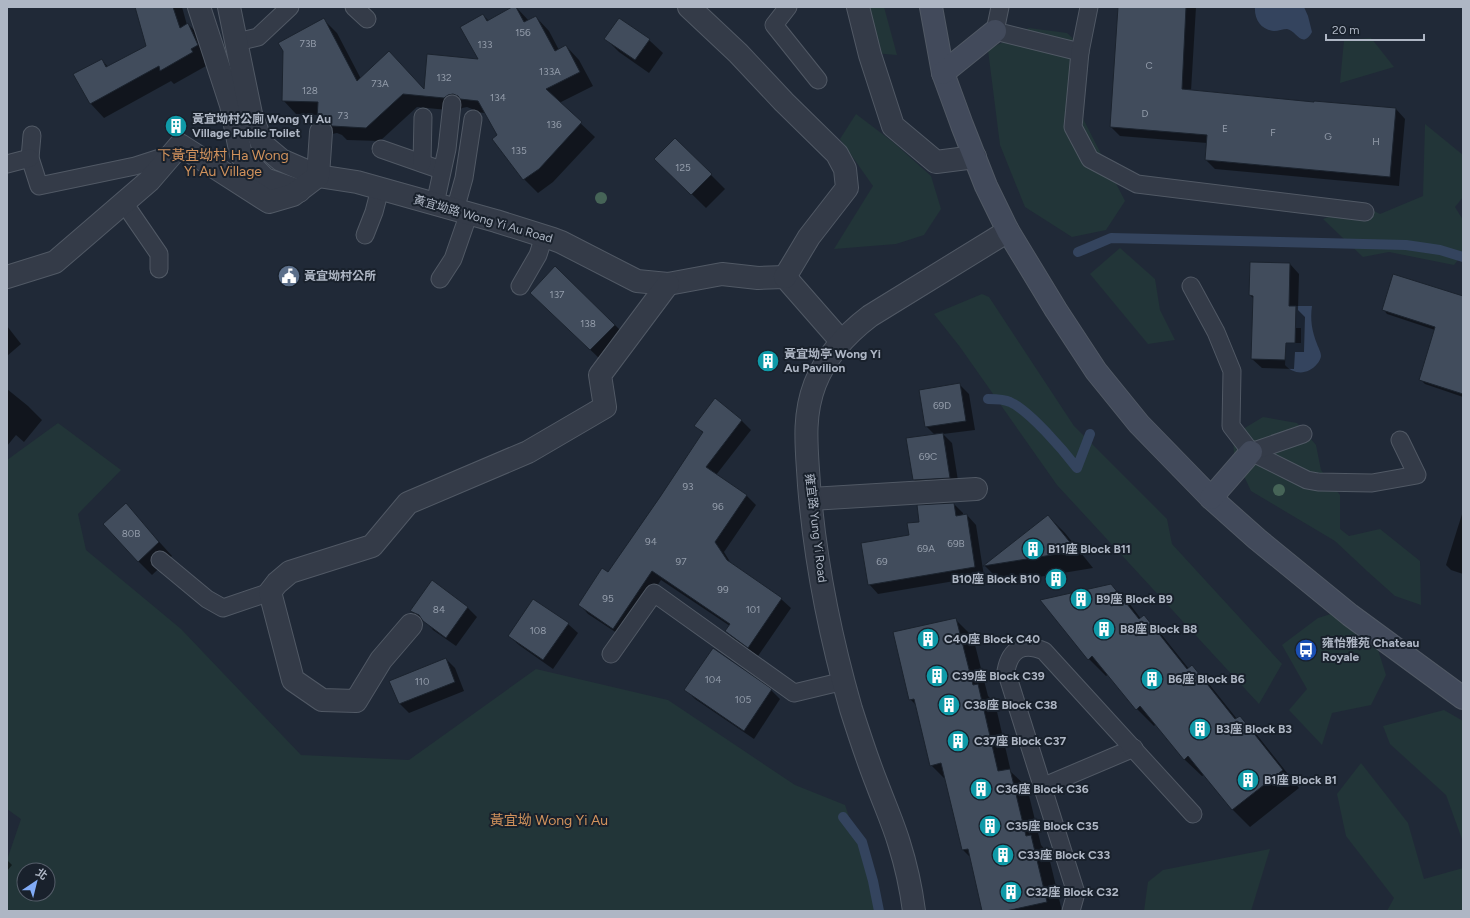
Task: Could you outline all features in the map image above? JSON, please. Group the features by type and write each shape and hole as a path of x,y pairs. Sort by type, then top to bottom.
{"main road":[{"path":"931,7 943,73 986,186 1008,231 1056,310 1096,371 1139,424 1211,498 1350,616 1463,698"},
{"path":"943,73 995,31"},
{"path":"1211,498 1251,452"}],"street":[{"path":"200,7 231,105 241,155 265,179 299,191"},
{"name":"黃宜坳路 Wong Yi Au Road","path":"229,7 251,114 262,144 281,160 318,176 357,182 462,211 544,236 561,242 637,281 668,284 722,274 758,278 785,277"},
{"path":"689,7 738,53 784,102 837,154 845,168 847,188 809,237 785,277 841,341"},
{"path":"858,7 870,55 893,126 936,162 975,157"},
{"path":"7,277 55,262 149,181 180,144 270,202 293,195 318,176 321,132"},
{"name":"雍宜路 Yung Yi Road","path":"914,911 911,888 899,842 873,775 851,708 833,639 821,577 811,499 805,428 808,406 814,385 824,365 841,341 852,330 870,316 1008,231"},
{"path":"411,626 381,660 356,701 322,700 293,680 270,592 277,583 290,572 372,546 408,503 528,452 605,407 600,375 668,284"},
{"path":"811,499 976,489"}],"lane":[{"path":"237,42 258,37 290,7"},
{"path":"354,7 367,19"},
{"path":"788,7 774,25 818,80"},
{"path":"1000,7 995,31 1080,52"},
{"path":"1089,7 1080,52 1073,127 1090,159 1137,184 1365,212"},
{"path":"434,204 447,149 452,104"},
{"path":"422,163 423,117"},
{"path":"440,279 453,259 462,211 464,178 473,119"},
{"path":"32,135 30,158 39,186 135,166 172,154"},
{"path":"381,149 441,170"},
{"path":"7,164 30,158"},
{"path":"365,235 374,212 380,189"},
{"path":"124,203 159,254 159,270"},
{"path":"520,286 538,255 544,236"},
{"path":"1191,286 1216,332 1232,371 1231,426 1251,452 1307,480 1352,484 1372,483 1417,475 1400,440"},
{"path":"1251,452 1303,434"},
{"path":"160,560 207,599 223,608 270,592"},
{"path":"611,654 654,593 794,693 844,681"},
{"path":"1070,911 1076,893 1006,671 1008,660 1014,652 1024,647 1035,647 1044,651 1193,814"},
{"path":"1042,787 1134,748"}],"green space":[{"path":"862,7 884,7 897,55 861,52"},
{"path":"1029,28 1067,33 1078,43 1070,93 1125,201 1106,230 1072,237 1025,207 1000,145 988,50"},
{"path":"1371,38 1394,67 1340,83 1344,40"},
{"path":"856,114 893,142 931,176 941,209 924,235 896,244 834,249 873,186 840,139"},
{"path":"1425,124 1463,155 1463,197 1455,207 1463,220 1463,253 1454,265 1389,252 1363,257 1323,219 1360,204 1380,214 1423,196"},
{"path":"1120,248 1155,279 1160,310 1175,340 1148,344 1090,274"},
{"path":"982,294 989,297 1074,426 1167,519 1172,544 1282,664 1259,704 1057,485 960,347 934,314"},
{"path":"1263,417 1297,423 1316,445 1321,470 1340,495 1340,529 1349,536 1380,529 1420,561 1421,605 1395,596 1335,541 1251,491 1234,455 1233,435"},
{"path":"58,423 121,470 78,514 86,550 181,629 301,755 409,760 536,669 668,700 795,785 845,805 881,911 7,911 7,860 21,819 7,809 7,460"},
{"path":"1337,612 1374,637 1386,675 1371,705 1332,713 1322,745 1289,710 1307,689 1282,645 1318,618"},
{"path":"1444,710 1463,721 1463,842 1446,795 1390,744 1383,726"},
{"path":"1361,763 1408,823 1424,879 1463,868 1463,911 1387,911 1394,898 1346,836 1337,794"},
{"path":"1270,849 1251,911 1144,911 1148,882 1163,870"}],"water":[{"path":"1255,7 1304,7 1312,32 1308,37 1302,39 1287,29 1274,31 1265,29 1257,20"},
{"path":"1296,306 1312,306 1311,321 1321,356 1313,368 1305,372 1293,371 1285,365 1286,343 1301,343 1301,328 1295,328"}],"building":[{"path":"135,7 173,7 180,28 188,23 198,45 191,49 193,52 160,71 159,66 90,104 73,74 102,59 106,67 146,46"},
{"path":"512,7 516,7 524,22 536,16 555,51 566,45 580,72 546,89 582,122 539,169 523,180 492,139 497,135 478,101 460,99 458,96 453,94 444,98 403,94 366,128 332,126 328,121 317,120 318,102 282,101 283,51 278,43 324,18 357,81 389,51 424,89 427,54 478,59 460,27 483,14 487,21"},
{"path":"1118,7 1186,7 1182,89 1314,102 1396,108 1390,177 1205,160 1207,135 1110,127"},
{"path":"619,18 650,39 635,60 604,39"},
{"path":"675,138 712,174 691,195 654,159"},
{"path":"1250,262 1290,263 1289,306 1296,306 1295,343 1286,343 1285,360 1251,359 1253,296 1249,295"},
{"path":"555,266 615,325 590,350 530,293"},
{"path":"1393,274 1463,296 1463,394 1419,380 1435,327 1382,310"},
{"path":"960,383 966,421 925,427 919,390"},
{"path":"715,398 742,420 706,467 747,495 715,542 727,560 782,598 748,648 725,631 730,624 652,571 613,629 578,605 602,568 608,572 660,497 703,432 694,426"},
{"path":"943,433 950,478 913,480 906,438"},
{"path":"126,503 159,542 138,562 103,524"},
{"path":"954,503 956,516 967,514 975,567 868,585 861,543 909,535 907,523 919,522 917,505"},
{"name":"B11座 Block B11","path":"1048,515 1077,551 983,566"},
{"path":"432,580 468,607 446,638 423,621 419,615 410,611"},
{"path":"1111,584 1139,619 1144,615 1187,669 1192,665 1235,719 1240,716 1283,770 1232,810 1188,756 1184,760 1140,706 1136,710 1092,656 1088,660 1040,600"},
{"path":"533,599 569,623 543,660 508,636"},
{"path":"956,618 973,685 978,684 998,771 1010,769 1026,836 1031,835 1047,902 1006,911 982,911 968,849 962,850 941,763 930,766 914,699 909,700 893,632"},
{"path":"713,648 772,689 744,731 684,690"},
{"path":"446,658 455,682 399,704 389,681"}],"waterway":[{"path":"1078,252 1111,238 1406,245 1440,250 1463,257"},
{"path":"988,399 1008,401 1018,406 1036,422 1077,468 1090,434"},
{"path":"843,817 862,842 873,881 879,911"}],"place":[{"name":"黃宜坳村公廁 Wong Yi Au Village Public Toilet","path":"176,126"},
{"name":"黃宜坳村公所","path":"289,276"},
{"name":"黃宜坳亭 Wong Yi Au Pavilion","path":"768,361"},
{"name":"B11座 Block B11","path":"1033,549"},
{"name":"B10座 Block B10","path":"1056,579"},
{"name":"B9座 Block B9","path":"1081,599"},
{"name":"B8座 Block B8","path":"1104,629"},
{"name":"C40座 Block C40","path":"928,639"},
{"name":"雍怡雅苑 Chateau Royale","path":"1306,650"},
{"name":"C39座 Block C39","path":"937,676"},
{"name":"B6座 Block B6","path":"1152,679"},
{"name":"C38座 Block C38","path":"949,705"},
{"name":"B3座 Block B3","path":"1200,729"},
{"name":"C37座 Block C37","path":"958,741"},
{"name":"B1座 Block B1","path":"1248,780"},
{"name":"C36座 Block C36","path":"981,789"},
{"name":"C35座 Block C35","path":"990,826"},
{"name":"C33座 Block C33","path":"1003,855"},
{"name":"C32座 Block C32","path":"1011,892"}],"district":[{"name":"下黃宜坳村 Ha Wong Yi Au Village","path":"223,164"},
{"name":"黃宜坳 Wong Yi Au","path":"549,820"}]}
